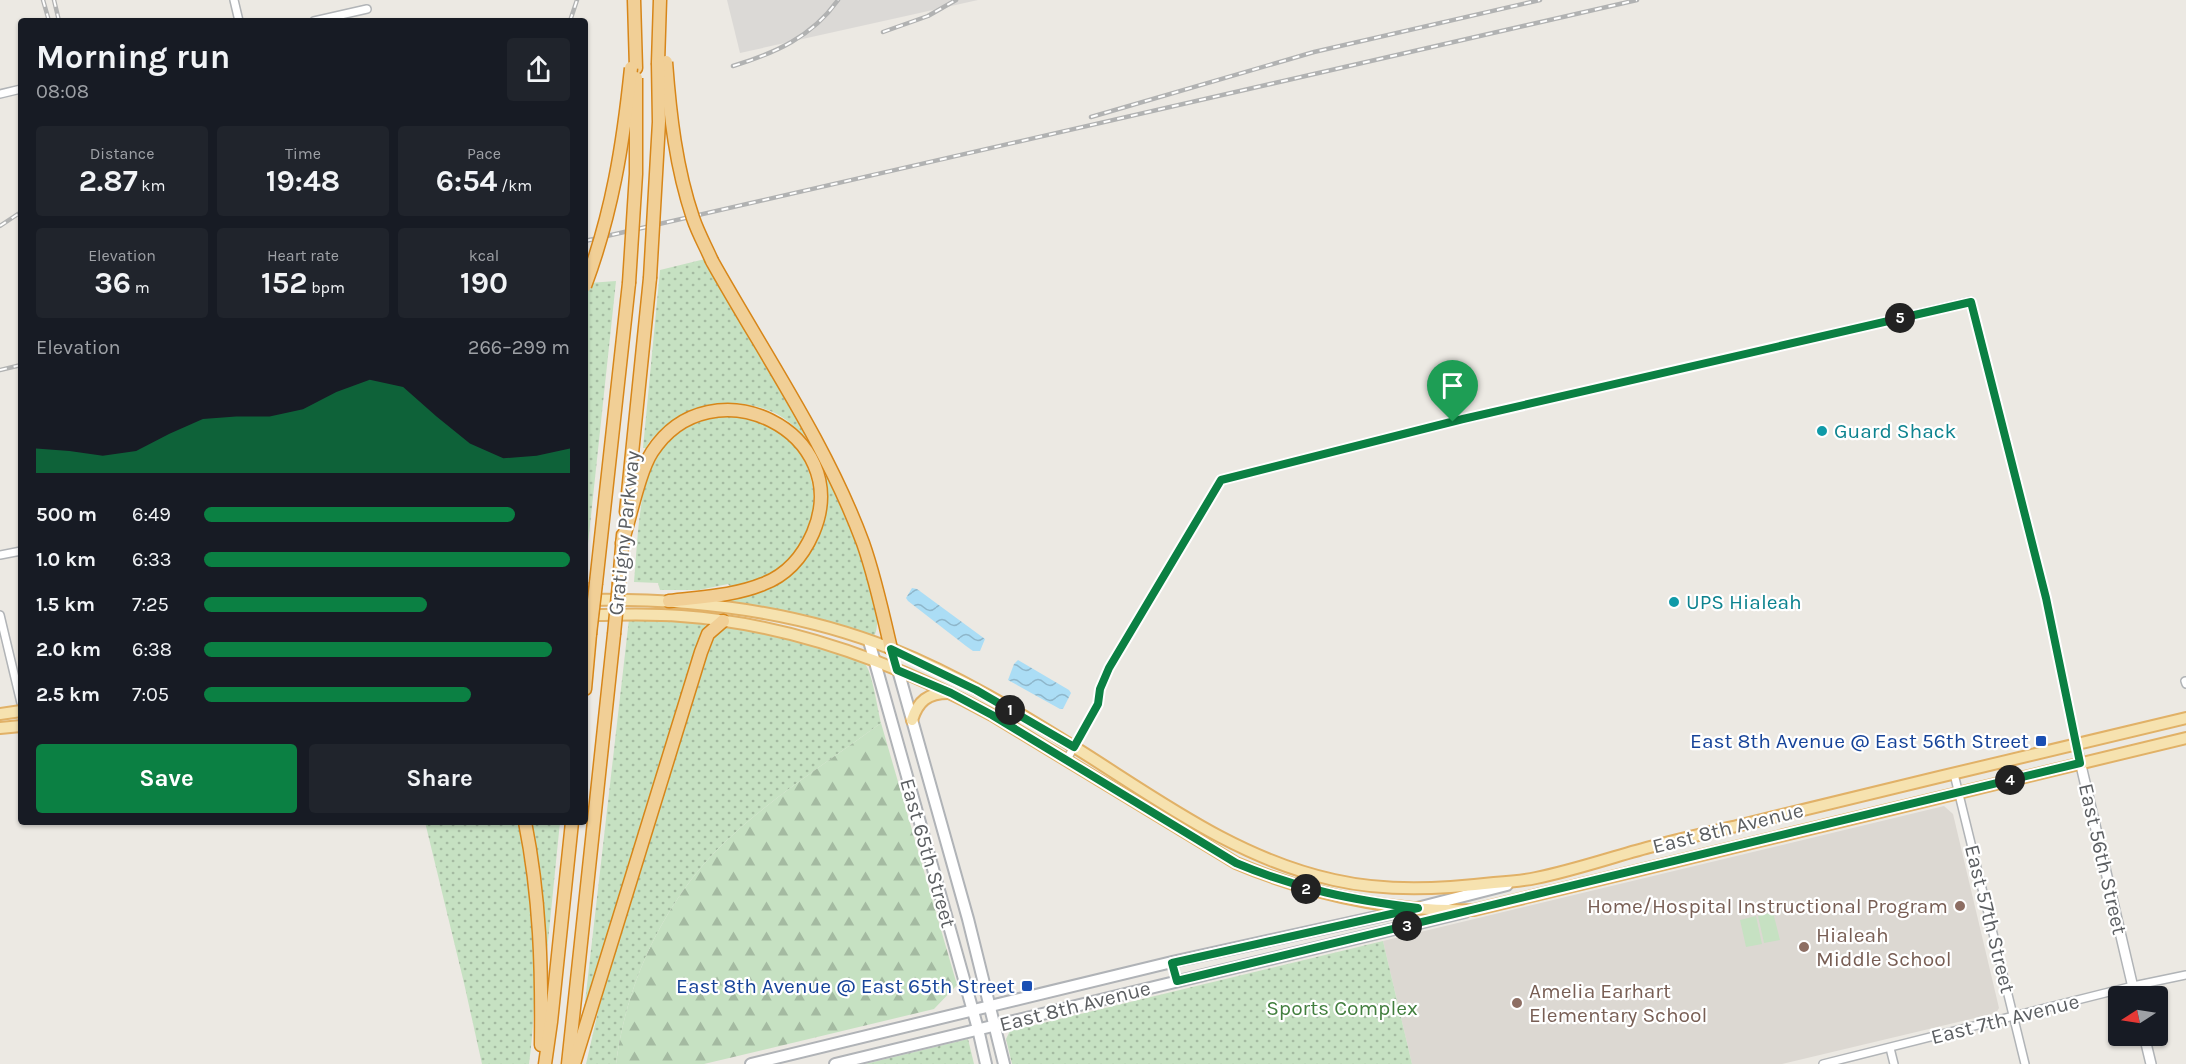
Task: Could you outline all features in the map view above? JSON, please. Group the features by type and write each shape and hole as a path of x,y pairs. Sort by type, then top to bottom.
{"highway":[{"path":"588,277 610,210 619,163 633,68 634,0"},
{"name":"Gratigny Parkway","path":"568,1064 650,278 662,63 660,0"},
{"path":"662,63 681,178 693,220 712,261 773,364 826,461 863,543 891,649"},
{"name":"Gratigny Parkway","path":"588,656 629,283 636,174 633,68"},
{"path":"622,543 652,453 667,434 689,419 710,411 736,410 761,414 778,423 796,438 808,453 818,476 820,502 816,526 806,550 784,573 764,584 734,592 669,601"},
{"path":"574,1064 700,652 708,634 723,621"},
{"path":"526,825 534,869 541,947 543,1064"},
{"path":"543,1064 551,1022 572,825"}],"main road":[{"path":"588,600 669,601 724,605 815,625 891,649 976,690 1074,747 1224,840 1256,856 1294,870 1334,880 1373,886 1421,889 1533,879"},
{"path":"588,615 682,616 723,621 802,637 874,659 951,693 992,715 1236,863 1270,877 1332,896 1418,908 1474,910"},
{"name":"East 65th Street","path":"869,642 973,1010 986,1064"},
{"name":"East 65th Street","path":"891,649 968,919 1004,1064"},
{"path":"912,720 923,700 934,694 951,693"},
{"path":"0,714 18,711"},
{"name":"East 8th Avenue","path":"751,1064 1172,963 1418,908 1655,845 2186,718"},
{"path":"0,728 18,726"},
{"name":"East 8th Avenue","path":"835,1064 2186,738"},
{"path":"1767,819 1772,838"},
{"path":"1587,864 1591,882"},
{"path":"1172,963 1177,981"}],"street":[{"path":"234,0 238,18"},
{"path":"327,18 367,9"},
{"path":"0,94 18,90"},
{"name":"East 56th Street","path":"1074,747 1098,704 1100,689 1109,668 1221,480 1463,419 1971,302 2046,598 2080,763 2133,986"},
{"path":"0,555 18,552"},
{"path":"0,615 18,690"},
{"path":"1066,761 1074,747"},
{"name":"East 57th Street","path":"1954,774 2025,1064"},
{"name":"East 7th Avenue","path":"2133,986 2186,975"},
{"name":"East 7th Avenue","path":"1823,1064 2108,993"},
{"path":"2147,1046 2151,1064"},
{"path":"1890,1048 1894,1064"}],"shaded area":[{"path":"727,0 978,0 740,53"},
{"name":"Hialeah Middle School","path":"1944,806 1953,814 1999,1008 1996,1013 1782,1064 1412,1064 1383,941"}],"green space":[{"path":"705,259 806,437 777,414 750,405 721,403 706,405 680,416 655,435 646,448 643,448 660,270"},
{"path":"616,281 588,544 588,286 589,283"},
{"path":"729,414 765,424 783,435 797,449 807,467 812,486 813,505 810,525 802,544 778,571 733,589 728,584 699,590 660,590 658,583 634,582 642,499 649,475 659,454 675,436 698,422"},
{"path":"827,477 852,533 870,582 877,623 874,636 871,637 719,601 759,589 813,537 824,519 826,495 824,478"},
{"path":"629,619 706,624 584,1011"},
{"path":"725,627 799,641 841,653 865,664 868,668 881,723 761,810 703,865 667,916 639,973 621,1034 616,1064 586,1064 608,968 704,649 718,630"},
{"path":"881,723 957,985 934,1009 704,1064 616,1064 621,1034 639,973 667,916 684,889 725,842 743,826 781,795"},
{"path":"426,825 518,825 528,883 533,943 534,1003 529,1064 482,1064"},
{"path":"528,825 560,825 547,951 544,951"},
{"path":"1773,912 1780,940 1764,943 1758,916"},
{"path":"1756,916 1762,944 1746,947 1740,920"},
{"name":"Sports Complex","path":"1383,941 1412,1064 1012,1064 1006,1039 1010,1031"},
{"path":"968,1039 974,1064 865,1064"}],"water":[{"path":"912,588 917,589 985,639 980,651 973,651 908,601 906,598"},
{"path":"1018,660 1069,690 1071,693 1063,709 1008,680"}],"railway":[{"path":"43,0 48,18"},
{"path":"54,0 58,18"},
{"path":"571,18 577,0"},
{"path":"733,66 792,42 817,24 838,0"},
{"path":"883,32 928,16 956,0"},
{"path":"1091,117 1314,52 1540,0"},
{"path":"588,240 1637,0"},
{"path":"0,226 18,214"},
{"path":"0,370 18,366"}],"place":[{"name":"Guard Shack","path":"1822,431"},
{"name":"UPS Hialeah","path":"1674,602"},
{"name":"East 8th Avenue @ East 56th Street","path":"2041,741"},
{"name":"Home/Hospital Instructional Program","path":"1960,906"},
{"name":"Hialeah Middle School","path":"1804,947"},
{"name":"East 8th Avenue @ East 65th Street","path":"1027,986"},
{"name":"Amelia Earhart Elementary School","path":"1517,1003"}],"route":[{"path":"1971,302 2046,598 2080,763 1177,981 1172,963 1418,908 1332,896 1270,877 1236,863 992,715 951,693 897,670 891,649 976,690 1074,747 1098,704 1100,689 1109,668 1221,480 1453,422 1971,302"}]}
